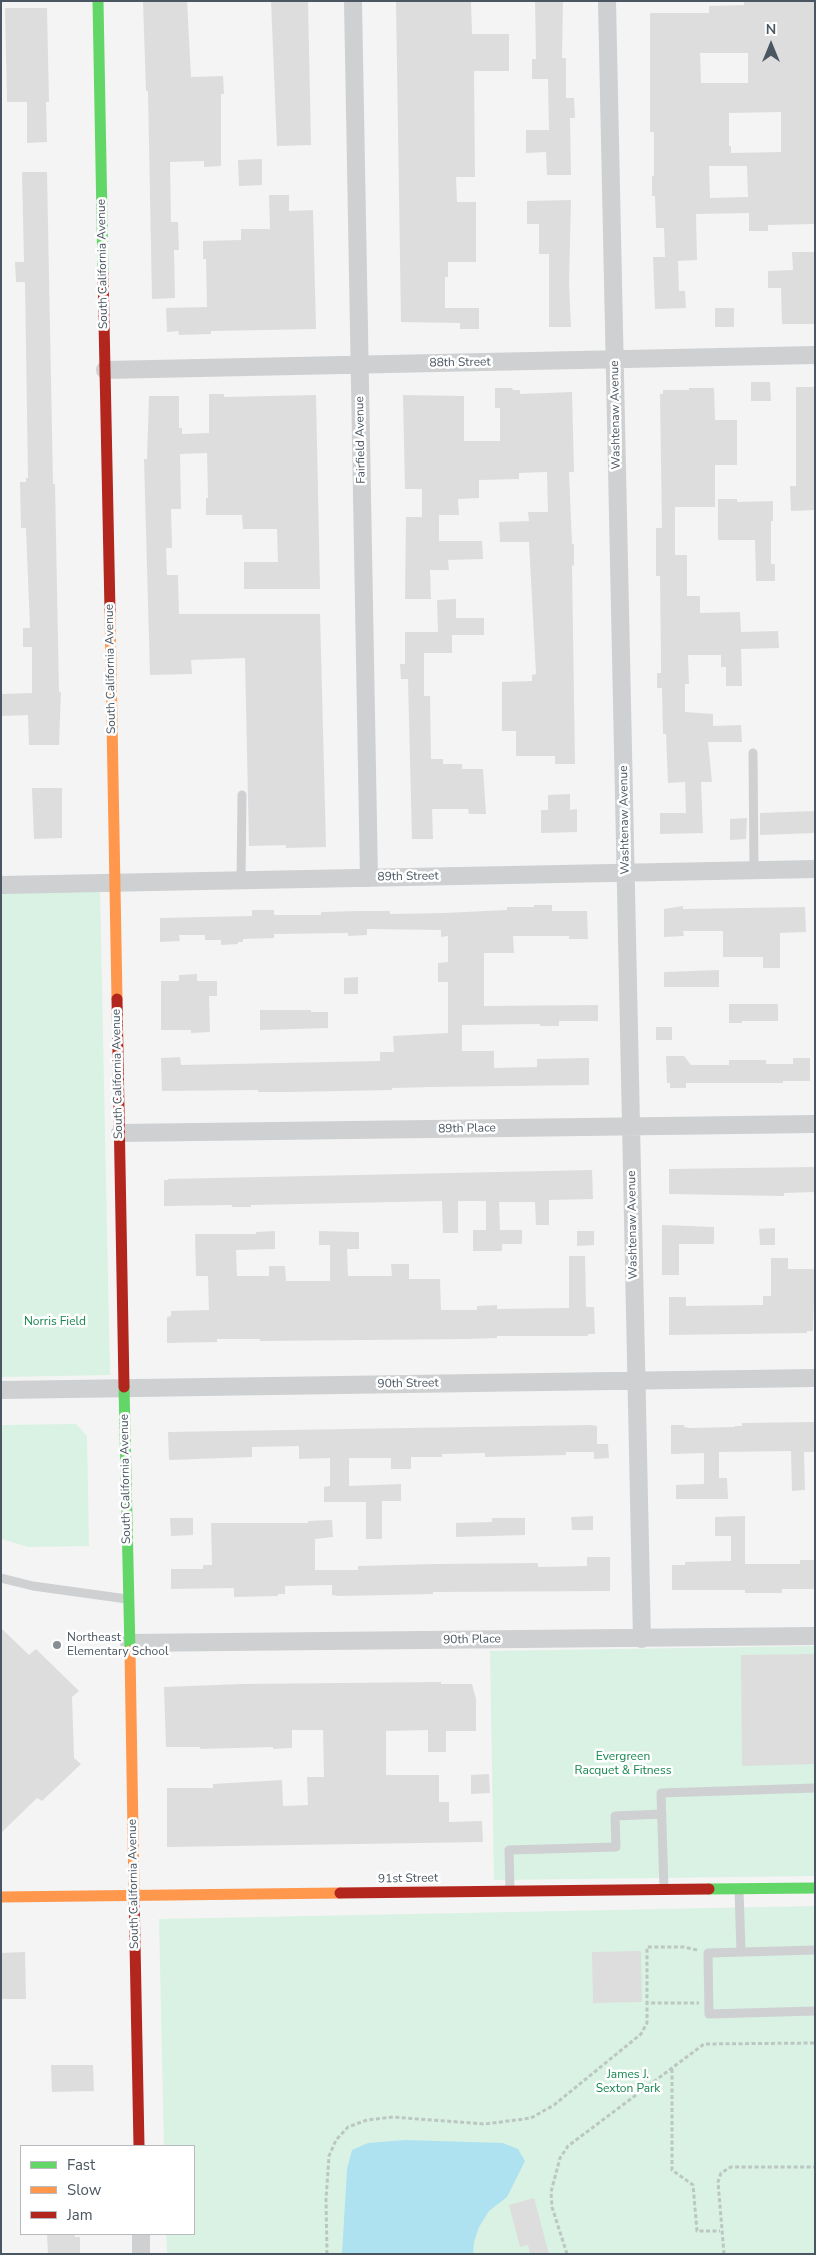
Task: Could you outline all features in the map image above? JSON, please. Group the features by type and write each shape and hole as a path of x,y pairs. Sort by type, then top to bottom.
{"street":[{"name":"South California Avenue","path":"98,1 139,2145"},
{"name":"Fairfield Avenue","path":"353,1 369,878"},
{"name":"Washtenaw Avenue","path":"607,1 642,1639"},
{"name":"88th Street","path":"105,370 815,356"},
{"name":"89th Street","path":"1,885 815,869"},
{"name":"89th Place","path":"120,1133 815,1124"},
{"name":"90th Street","path":"1,1390 815,1378"},
{"name":"90th Place","path":"129,1644 815,1636"},
{"name":"91st Street","path":"1,1898 815,1888"},
{"path":"141,2235 141,2254"}],"lane":[{"path":"753,753 754,870"},
{"path":"241,880 242,795"},
{"path":"1,1578 33,1586 128,1599"},
{"path":"664,1890 661,1793 815,1788"},
{"path":"510,1891 509,1850 616,1847 615,1816 662,1814"},
{"path":"739,1889 741,1952"},
{"path":"815,1950 708,1953 710,2014 815,2012"}],"path":[{"path":"327,2254 326,2199 329,2156 336,2140 348,2127 367,2120 393,2118 485,2124 530,2118 554,2105 641,2034 647,2023 647,1947 684,1947"},
{"path":"647,2003 682,2003"},
{"path":"567,2254 552,2207 551,2192 560,2158 568,2146 704,2044 815,2043"},
{"path":"672,2068 672,2170 693,2185 697,2231 720,2230"},
{"path":"724,2254 720,2230 718,2182 721,2173 731,2167 815,2167"}],"green space":[{"name":"Norris Field","path":"100,891 110,1375 1,1377 1,892"},
{"path":"76,1424 87,1436 89,1546 28,1547 1,1539 1,1425"},
{"name":"Evergreen Racquet & Fitness","path":"815,1646 815,1876 494,1880 490,1651"},
{"name":"James J. Sexton Park","path":"815,1906 815,2254 167,2254 166,2235 195,2235 195,2145 164,2145 159,1919"}],"water":[{"path":"405,2140 503,2143 518,2149 525,2161 507,2197 489,2211 479,2227 474,2242 473,2254 342,2254 347,2169 352,2150 368,2143"}],"building":[{"path":"143,1 187,1 191,77 223,76 224,94 221,94 221,166 204,167 204,161 170,162 171,222 178,222 179,250 174,250 175,298 152,299 148,91 146,91"},
{"path":"271,1 308,1 311,145 277,146"},
{"path":"396,1 471,1 472,34 509,34 509,71 474,71 475,177 456,177 457,202 476,202 476,262 448,262 448,277 445,277 445,308 479,308 479,329 460,329 460,323 401,322"},
{"path":"535,1 563,1 562,58 566,58 566,98 574,98 575,118 570,118 571,175 547,175 546,152 526,153 526,130 549,130 548,79 532,79 532,59 536,59"},
{"path":"744,1 815,1 815,224 768,225 768,231 749,231 749,213 696,214 697,260 678,261 679,291 685,291 686,308 655,309 653,257 665,257 664,228 656,228 655,196 652,196 654,132 650,132 650,13 709,13 709,6 744,5","holes":["700,53 748,53 748,83 701,83","781,112 781,152 731,153 731,146 729,146 729,113","709,166 747,166 748,197 710,198"]},
{"path":"5,8 47,8 49,102 46,102 47,142 27,143 27,102 7,102"},
{"path":"262,159 262,185 239,186 238,160"},
{"path":"22,172 47,172 53,484 55,484 59,692 61,692 59,745 29,745 28,715 1,716 1,694 32,693 32,647 23,647 23,628 30,628 26,528 21,528 20,482 26,482 26,478 28,478 25,282 16,282 15,262 24,262"},
{"path":"269,195 289,195 289,211 313,210 316,329 211,331 211,334 179,335 178,331 167,332 166,308 207,307 206,259 203,259 203,241 241,240 241,229 270,229"},
{"path":"571,200 569,283 571,327 549,327 549,254 539,254 539,224 527,224 527,201"},
{"path":"792,252 815,252 815,324 782,324 781,288 768,288 768,271 793,270"},
{"path":"715,308 734,308 734,327 715,327"},
{"path":"751,382 770,382 771,401 751,401"},
{"path":"796,387 815,387 815,510 791,511 790,486 796,486"},
{"path":"495,388 512,388 513,390 520,390 520,394 572,392 574,472 569,472 572,544 574,544 574,565 572,566 575,764 555,764 555,756 516,756 516,731 502,731 502,682 532,681 532,675 536,674 529,542 500,542 499,522 529,521 528,512 548,512 547,472 519,473 519,479 479,480 479,498 458,499 459,515 439,515 439,541 482,541 483,559 448,560 449,570 430,570 431,599 405,599 406,517 422,517 422,489 405,489 403,395 464,396 464,441 500,441 500,408 495,408"},
{"path":"689,388 714,388 715,420 737,420 737,465 715,465 715,507 675,507 675,555 687,555 687,596 700,596 700,613 740,612 741,632 778,631 779,648 741,649 742,686 726,686 726,667 721,667 721,655 688,655 689,684 685,684 685,712 713,714 713,726 741,725 742,742 708,742 712,782 701,782 703,833 660,834 660,813 686,813 685,782 668,783 666,734 663,734 662,688 657,688 657,673 661,673 660,576 656,576 656,528 662,528 660,394 663,394 663,390 689,390"},
{"path":"209,394 224,394 224,397 316,395 320,589 244,589 244,562 278,562 277,529 243,529 242,515 206,515 206,498 208,498 207,453 180,454 181,509 171,509 172,548 166,548 167,575 178,575 179,614 320,614 326,847 286,848 286,845 249,846 245,658 191,660 192,674 150,675 144,459 147,459 149,396 179,396 179,428 182,428 182,434 209,433"},
{"path":"718,499 737,499 737,502 773,501 771,564 775,564 775,581 756,581 755,540 718,540"},
{"path":"456,599 456,618 484,618 484,635 452,635 452,653 424,653 424,696 430,696 431,759 443,759 443,764 462,764 462,769 483,769 486,814 469,814 468,809 432,809 433,839 412,839 408,679 401,679 400,664 405,664 405,632 438,632 437,600"},
{"path":"32,788 62,788 62,838 34,839"},
{"path":"570,794 570,810 577,809 577,832 541,833 541,810 548,810 548,795"},
{"path":"815,811 815,833 760,835 760,813"},
{"path":"747,818 746,839 730,840 730,819"},
{"path":"534,905 552,905 552,911 587,911 588,939 569,939 569,936 513,936 514,953 484,953 484,1006 598,1005 598,1021 559,1021 559,1026 540,1026 540,1024 462,1025 462,1051 494,1051 494,1068 537,1067 537,1059 589,1058 589,1085 432,1087 392,1088 392,1090 287,1092 258,1092 258,1090 162,1091 161,1058 180,1057 181,1065 380,1061 380,1052 394,1052 393,1036 448,1033 448,982 438,982 438,963 448,962 448,936 441,937 441,930 367,929 367,935 348,936 348,933 274,934 274,938 243,939 243,942 238,942 238,944 221,945 221,940 205,940 205,935 179,935 180,941 160,942 160,918 252,916 252,910 274,910 274,915 321,915 321,912 359,911 390,911 390,914 444,913 507,910 507,907 534,907"},
{"path":"683,906 683,909 805,907 806,932 780,933 780,968 763,968 763,957 723,957 723,931 683,931 684,936 664,937 664,909"},
{"path":"719,970 719,987 664,987 664,972"},
{"path":"197,974 197,981 217,981 217,996 209,996 210,1032 191,1033 191,1030 161,1030 161,981 179,981 179,975"},
{"path":"358,977 358,994 344,994 344,978"},
{"path":"729,1004 778,1004 778,1021 729,1023"},
{"path":"260,1010 328,1012 328,1028 260,1030"},
{"path":"656,1027 672,1027 672,1040 656,1040"},
{"path":"666,1056 684,1056 691,1065 729,1065 729,1060 766,1060 766,1064 793,1064 793,1058 810,1058 810,1081 783,1081 783,1083 686,1083 686,1088 670,1088 670,1083 667,1083"},
{"path":"815,1167 815,1192 784,1193 784,1196 669,1194 669,1169"},
{"path":"592,1170 593,1199 549,1200 549,1225 536,1225 535,1202 499,1202 500,1230 522,1230 522,1244 502,1244 502,1251 473,1251 473,1230 486,1230 486,1201 458,1201 458,1233 443,1233 442,1201 251,1205 251,1207 232,1207 232,1205 164,1206 164,1180 168,1179"},
{"path":"662,1225 714,1227 714,1244 679,1244 679,1275 662,1275"},
{"path":"775,1228 775,1245 760,1245 759,1229"},
{"path":"275,1231 275,1249 236,1250 237,1276 269,1276 269,1266 285,1266 286,1281 330,1281 330,1245 319,1245 319,1231 359,1232 359,1249 347,1249 348,1276 392,1276 391,1264 409,1264 409,1279 440,1279 441,1310 477,1310 477,1306 497,1305 497,1309 569,1308 569,1256 585,1256 586,1307 594,1307 595,1334 588,1334 588,1336 497,1336 497,1338 467,1339 260,1341 260,1339 217,1339 217,1342 167,1343 167,1317 171,1316 171,1311 209,1310 208,1276 196,1276 195,1234 256,1234 256,1232"},
{"path":"577,1231 594,1231 594,1245 577,1246"},
{"path":"771,1258 788,1258 788,1269 815,1269 813,1331 807,1331 807,1333 669,1335 669,1297 686,1297 686,1306 763,1305 763,1296 771,1296"},
{"path":"815,1422 815,1452 804,1452 805,1490 792,1491 791,1451 719,1452 719,1478 727,1478 728,1499 676,1499 676,1485 704,1484 704,1453 671,1454 671,1425 684,1425 684,1427 690,1428 735,1427 742,1426 742,1423"},
{"path":"597,1426 597,1444 608,1444 609,1458 594,1459 594,1452 566,1452 566,1455 485,1457 485,1453 442,1454 442,1457 411,1457 411,1469 391,1469 391,1458 349,1458 349,1486 401,1484 401,1501 382,1501 382,1539 366,1539 366,1502 324,1502 324,1487 330,1486 330,1458 299,1459 299,1446 252,1447 252,1457 169,1460 168,1432"},
{"path":"593,1516 593,1530 572,1530 571,1517"},
{"path":"745,1516 745,1564 800,1564 800,1560 815,1560 815,1589 782,1589 782,1593 745,1593 745,1590 672,1590 672,1565 685,1565 685,1562 731,1561 731,1536 715,1536 715,1517"},
{"path":"170,1518 193,1518 193,1535 171,1536"},
{"path":"492,1518 525,1518 525,1535 456,1537 456,1523 492,1522"},
{"path":"332,1520 333,1537 315,1539 315,1570 358,1570 358,1566 438,1564 538,1563 538,1567 587,1566 587,1557 610,1557 610,1591 433,1592 433,1594 339,1596 332,1595 332,1585 285,1586 285,1594 278,1594 278,1596 234,1597 234,1588 171,1589 171,1569 203,1569 203,1565 212,1565 211,1523 308,1523 308,1521"},
{"path":"1,1628 29,1655 36,1649 79,1691 72,1697 74,1758 81,1764 42,1801 37,1798 1,1833"},
{"path":"815,1654 815,1764 742,1766 741,1655"},
{"path":"441,1682 441,1684 472,1684 476,1699 476,1731 446,1731 446,1752 428,1752 428,1730 386,1731 386,1775 439,1775 439,1802 449,1802 449,1822 482,1821 483,1842 167,1847 167,1788 213,1788 213,1784 282,1780 283,1806 308,1805 307,1777 324,1777 323,1730 292,1730 292,1748 200,1749 200,1747 166,1747 164,1687 242,1684"},
{"path":"489,1774 490,1793 471,1794 471,1775"},
{"path":"641,1951 642,2002 593,2003 592,1952"},
{"path":"25,1952 26,1999 2,1999 1,1953"},
{"path":"51,2065 93,2065 94,2091 52,2092"},
{"path":"534,2198 549,2254 530,2254 528,2245 520,2247 509,2205"},
{"path":"47,2235 75,2235 75,2237 80,2237 80,2254 48,2254"}],"traffic: fast":[{"path":"98,1 103,273"},
{"path":"124,1387 130,1651"},
{"path":"709,1889 815,1888"}],"traffic: slow":[{"path":"110,611 117,999"},
{"path":"130,1651 134,1893"},
{"path":"1,1897 340,1893"}],"traffic: jam":[{"path":"103,273 110,611"},
{"path":"117,999 124,1387"},
{"path":"340,1893 709,1889"},
{"path":"134,1893 139,2145"}],"place":[{"name":"Northeast Elementary School","path":"57,1645"}]}
